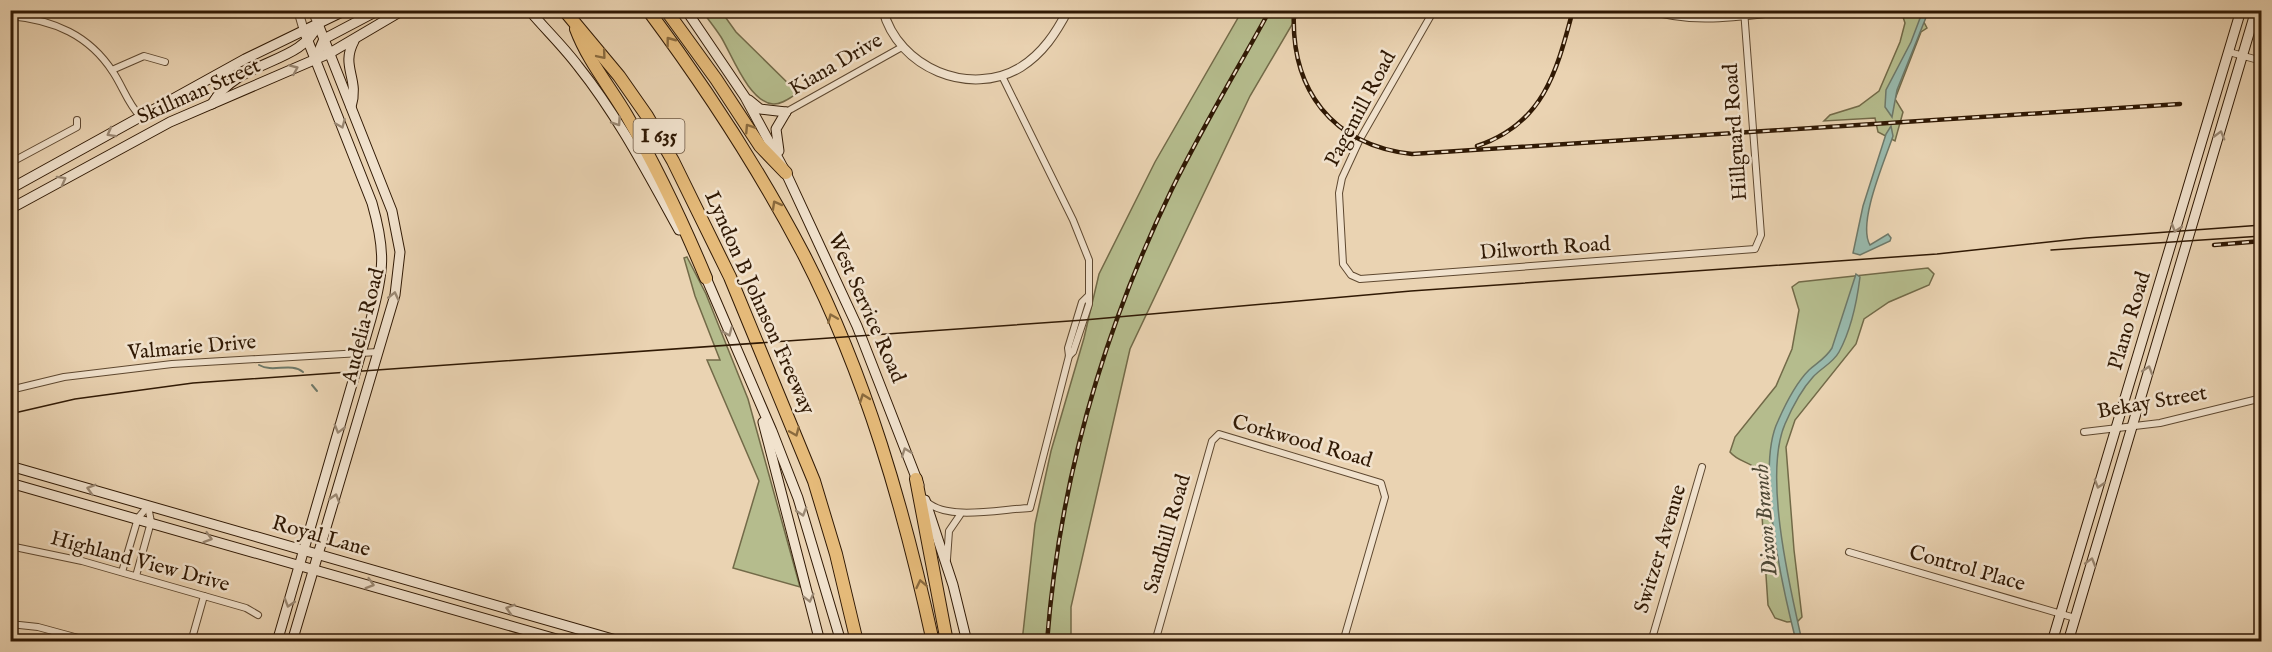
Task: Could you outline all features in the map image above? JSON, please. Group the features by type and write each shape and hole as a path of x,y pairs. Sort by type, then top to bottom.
{"highway":[{"path":"648,10 685,60 749,157 804,256 824,298 858,382 894,485 916,565 933,642"},
{"path":"666,10 716,79 760,146 786,173"},
{"path":"568,15 584,50 627,115 655,168 680,217 706,278"},
{"name":"Lyndon B Johnson Freeway","path":"568,15 619,76 647,116 673,161 730,277 814,481 836,554 856,642"},
{"path":"916,479 946,642"}],"main road":[{"name":"Skillman Street","path":"10,189 245,59 346,10"},
{"path":"315,60 324,39 379,10"},
{"name":"Skillman Street","path":"10,208 170,122 330,54 403,10"},
{"path":"529,10 578,66 631,144 706,278 772,431 798,498 841,642"},
{"name":"West Service Road","path":"686,10 745,97 786,173 857,326 925,500 947,566 967,642"},
{"name":"Plano Road","path":"2052,642 2241,10"},
{"name":"Plano Road","path":"2068,642 2256,10"},
{"name":"Audelia Road","path":"292,642 395,295 400,252 398,232 381,180 318,24"},
{"path":"212,105 220,90 234,78 307,42 318,24"},
{"name":"Audelia Road","path":"277,642 380,287 383,250 377,221 360,170 304,31"},
{"path":"351,107 356,91 348,62 348,51 354,40"},
{"path":"745,97 760,109 786,112"},
{"path":"786,112 779,121 776,139 786,173"},
{"path":"757,400 820,642"},
{"path":"345,406 360,413"},
{"name":"Royal Lane","path":"10,466 622,642"},
{"name":"Royal Lane","path":"10,483 567,642"},
{"path":"435,603 438,589"},
{"path":"483,617 488,603"}],"street":[{"path":"298,10 304,31"},
{"path":"312,10 318,24"},
{"path":"883,10 902,47 923,64 939,73 976,79 1002,76 1021,67 1053,37 1068,10"},
{"name":"Pagemill Road","path":"1343,264 1339,193 1342,178 1360,139 1434,10"},
{"path":"1649,10 1681,18 1802,10"},
{"name":"Hillguard Road","path":"1745,12 1761,235 1755,249"},
{"path":"10,16 58,24 76,34 90,45 112,70 140,116"},
{"name":"Kiana Drive","path":"786,112 902,47"},
{"path":"2229,52 2262,61"},
{"path":"112,70 144,56 165,62"},
{"path":"1002,76 1085,245 1091,269 1087,297 1089,304 1073,352 1069,356"},
{"path":"10,163 76,127 77,120"},
{"name":"Dilworth Road","path":"1343,264 1351,275 1360,279 1755,249"},
{"path":"925,500 936,509 960,515 978,511 1030,508 1069,356 1068,348 1082,302 1087,297"},
{"name":"Valmarie Drive","path":"10,390 64,377 160,366 378,352"},
{"name":"Bekay Street","path":"2084,432 2190,417 2262,398"},
{"name":"Corkwood Road","path":"1214,436 1228,436 1381,483 1384,497 1343,642"},
{"name":"Sandhill Road","path":"1155,642 1214,436"},
{"name":"Switzer Avenue","path":"1650,642 1702,466"},
{"path":"122,572 138,518 148,506"},
{"path":"136,576 151,522 148,506"},
{"path":"947,566 949,531 960,515"},
{"name":"Highland View Drive","path":"10,546 122,572 246,608 258,615"},
{"name":"Control Place","path":"1849,552 2075,618"},
{"path":"191,642 204,596"},
{"path":"10,624 38,627 93,642"}],"green space":[{"path":"702,11 721,11 736,32 798,93 776,104 764,101 756,95 742,76 721,37"},
{"path":"1242,11 1300,11 1250,96 1130,349 1071,607 1071,641 1022,642 1035,524 1051,451 1084,338 1099,274 1155,162"},
{"path":"1901,11 1918,11 1927,28 1921,32 1895,99 1903,112 1895,141 1878,132 1875,118 1824,121 1830,115 1859,106 1879,91 1900,42 1905,23"},
{"path":"687,257 706,294 748,399 800,587 733,568 759,481 707,360 720,360 695,296 684,258"},
{"path":"1928,268 1934,274 1929,285 1889,302 1864,319 1856,344 1795,420 1786,447 1802,617 1798,621 1787,622 1775,618 1768,605 1759,471 1730,452 1735,437 1776,386 1792,349 1799,310 1792,287 1799,282"}],"shaded area":[{"path":"1922,13 1927,15 1897,90 1892,117 1885,107 1886,90 1911,42"},
{"path":"1891,126 1893,136 1869,207 1867,235 1870,245 1888,234 1891,238 1890,241 1860,255 1853,253 1863,206 1886,134"},
{"path":"1856,274 1860,277 1857,296 1843,343 1836,356 1813,377 1801,393 1785,424 1779,446 1777,472 1781,532 1802,641 1796,641 1784,592 1770,498 1769,468 1772,442 1778,421 1796,387 1809,370 1832,348"}],"waterway":[{"path":"259,365 270,368 293,368 303,372"},
{"path":"312,385 317,391"}],"tram line":[{"path":"10,414 75,399 193,383 1084,320 1411,291 1937,254 2086,238 2262,225"},
{"path":"2051,250 2262,236"}],"railway":[{"path":"1047,642 1062,525 1088,410 1105,353 1147,243 1172,189 1207,121 1270,10"},
{"path":"1294,10 1295,39 1300,65 1308,88 1321,109 1338,126 1359,139 1384,149 1412,154 2180,104"},
{"path":"1477,146 1500,136 1518,124 1533,109 1553,74 1573,10"},
{"path":"2214,245 2262,241"}],"water label":[{"name":"Dixon Branch","path":"1766,520"}]}
